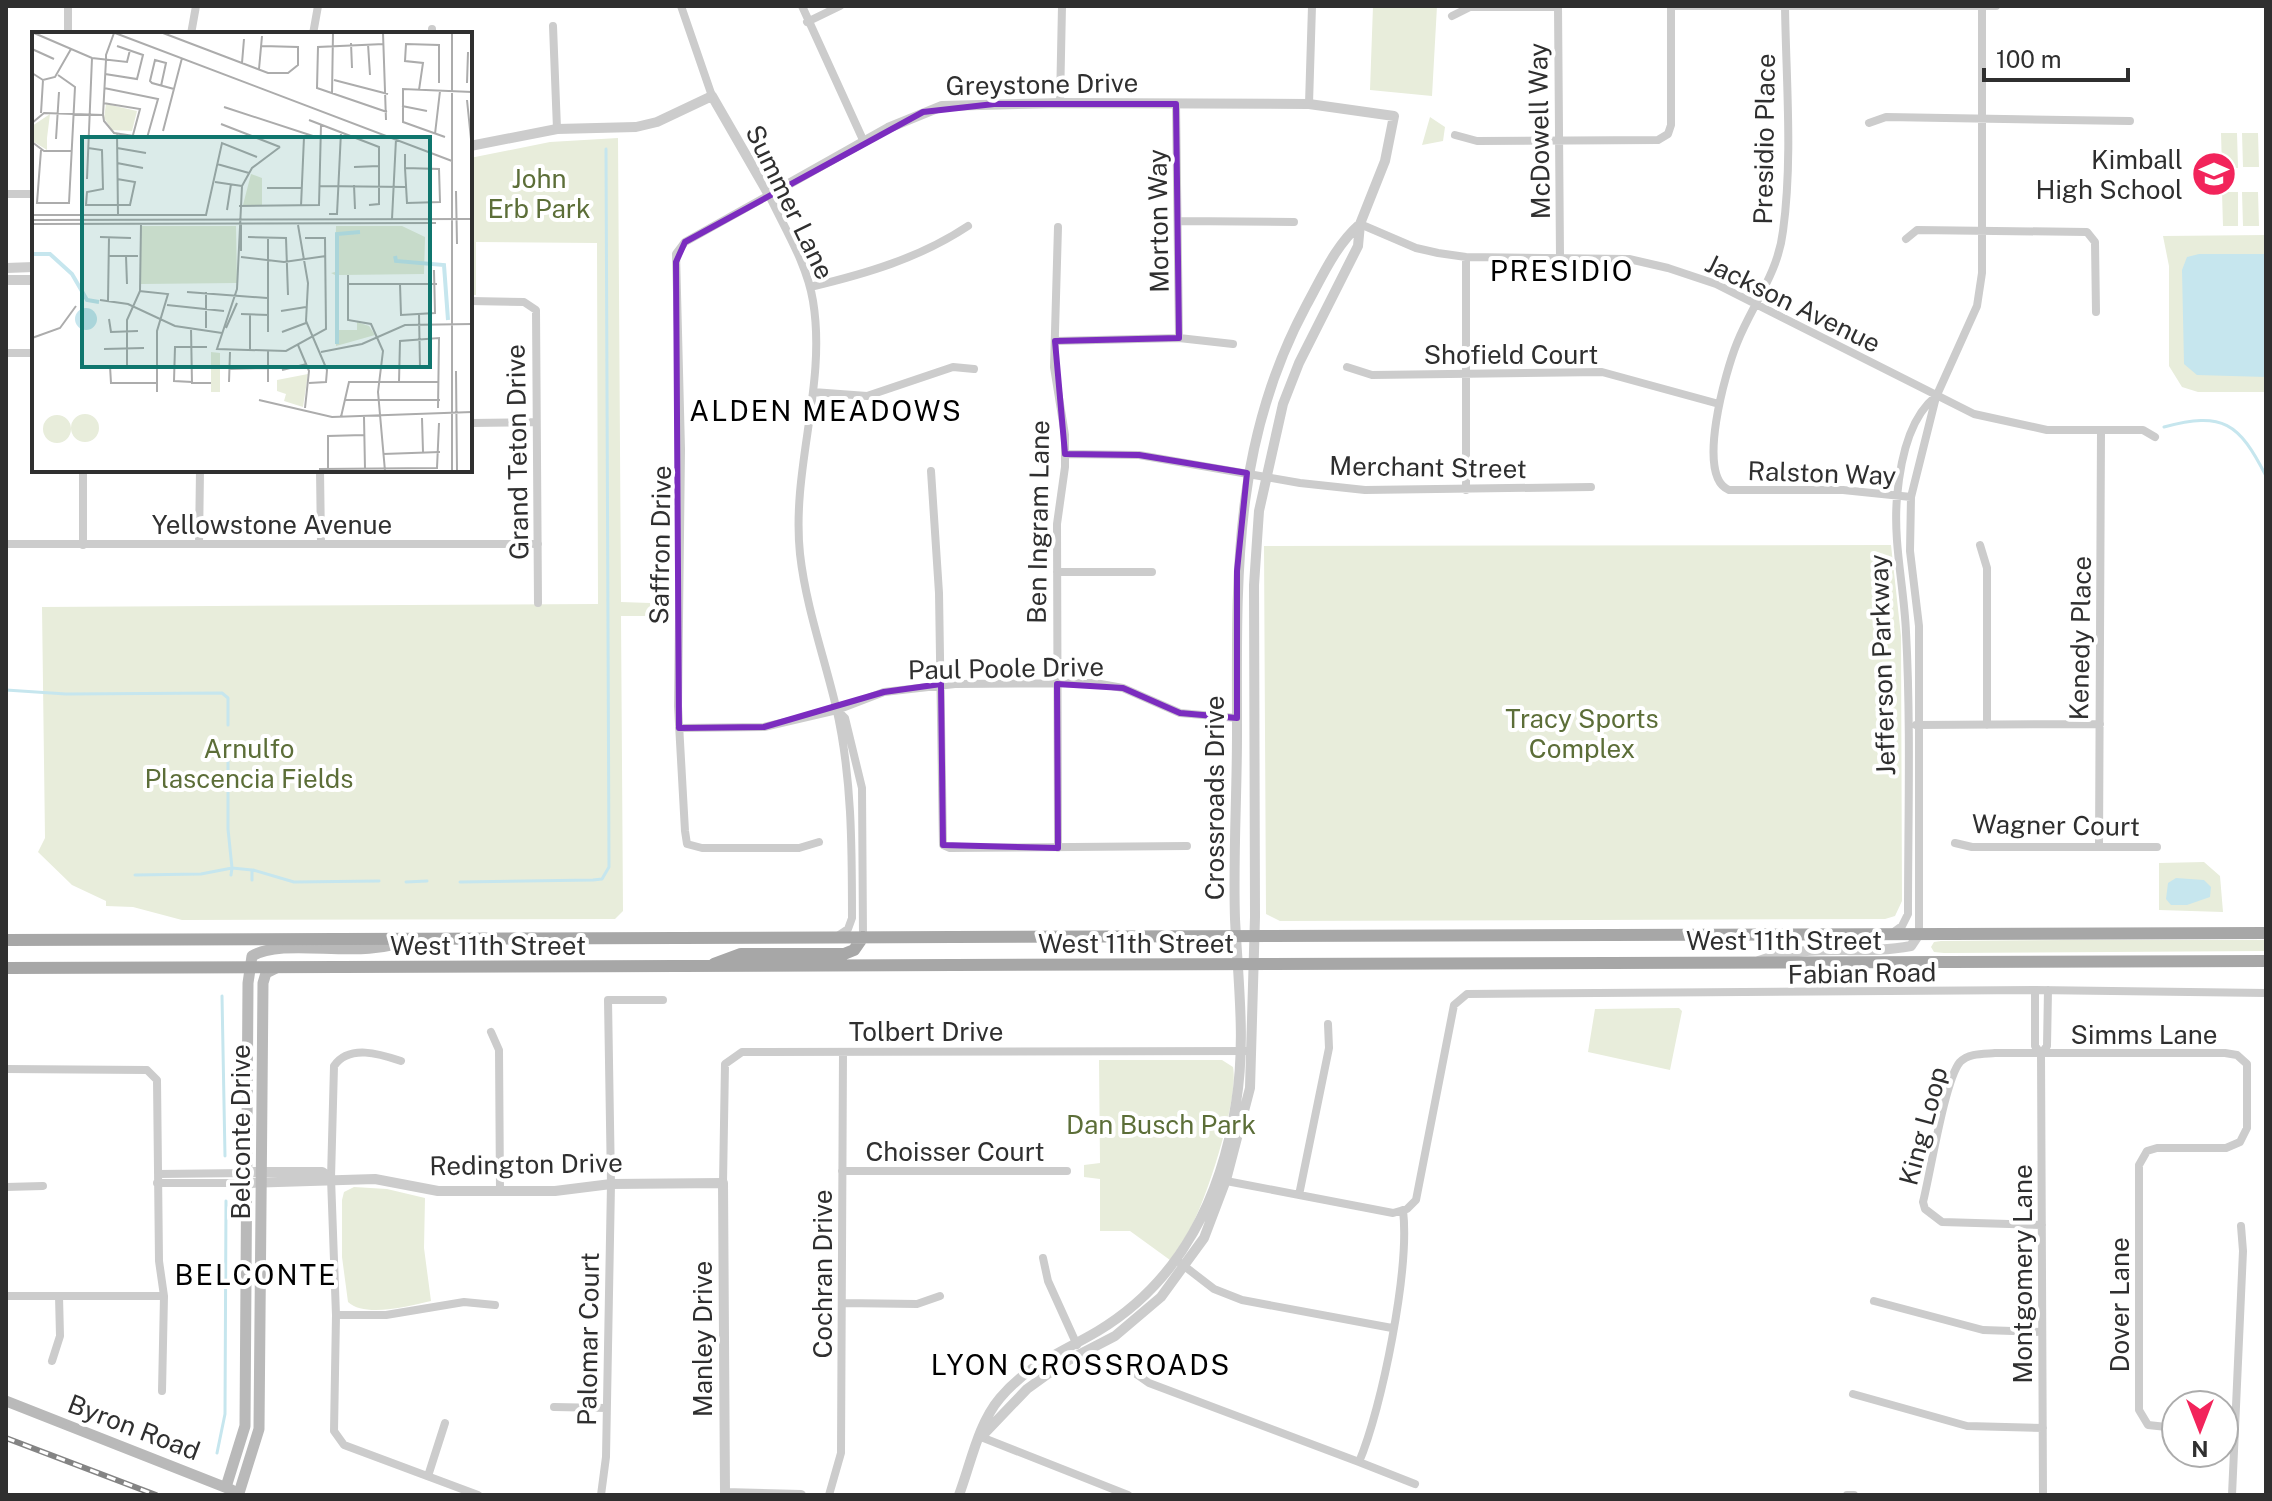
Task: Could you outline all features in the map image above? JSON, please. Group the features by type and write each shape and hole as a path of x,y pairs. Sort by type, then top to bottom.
{"main road":[{"name":"West 11th Street","path":"6,940 2266,933"},
{"path":"711,966 741,954 844,954 858,947 863,937"},
{"path":"250,968 252,956 264,951 377,949 410,939"},
{"name":"West 11th Street","path":"6,968 2266,961"},
{"name":"Belconte Drive","path":"226,1487 245,1426 250,968"},
{"name":"Belconte Drive","path":"242,1494 259,1429 263,983 266,973 276,968"},
{"name":"Byron Road","path":"6,1401 242,1494"}],"street":[{"path":"68,6 68,32"},
{"path":"191,32 196,6"},
{"path":"313,32 318,6"},
{"name":"Summer Lane","path":"681,6 712,96 769,195 810,287 815,317 813,392 798,483 800,551 805,592 837,710 852,823 851,924 836,938"},
{"path":"802,6 864,142"},
{"path":"807,22 840,6"},
{"path":"1060,103 1062,6"},
{"path":"1309,104 1312,6"},
{"path":"1455,135 1477,141 1648,141 1668,134 1671,125 1671,6 1996,6"},
{"name":"Presidio Place","path":"1719,404 1737,342 1759,305 1783,234 1787,188 1785,6"},
{"name":"Jefferson Parkway","path":"1919,934 1919,626 1910,551 1911,497 1936,397 1977,306 1983,230 1982,6"},
{"path":"1452,16 1470,7 1558,7"},
{"name":"McDowell Way","path":"1558,7 1560,256"},
{"path":"553,26 557,129"},
{"path":"472,146 557,129 636,127 657,122 712,96"},
{"name":"Morton Way","path":"1176,104 1179,338"},
{"name":"Greystone Drive","path":"678,247 864,142 923,112 942,106 1309,104 1394,116"},
{"name":"Crossroads Drive","path":"981,1437 1027,1389 1138,1318 1181,1264 1221,1180 1245,1050 1253,964 1254,570 1265,477 1283,404 1299,363 1358,246 1360,224 1385,161 1394,116"},
{"path":"1869,123 1886,117 2130,121"},
{"path":"6,194 32,194"},
{"path":"1178,221 1294,222"},
{"name":"Jackson Avenue","path":"1360,224 1416,248 1466,257 1629,259 1668,268 1716,284 1974,414 2047,430 2143,430 2155,437"},
{"name":"Crossroads Drive","path":"1245,1050 1236,936 1238,541 1247,473 1283,349 1342,240 1360,224"},
{"path":"810,287 870,273 948,240 968,226"},
{"name":"Ben Ingram Lane","path":"1058,227 1055,341 1065,454 1057,524 1058,848"},
{"path":"1906,239 1917,230 2087,232 2095,242 2096,312"},
{"name":"Saffron Drive","path":"678,247 679,728 687,844 702,848 799,848 819,842"},
{"path":"1466,257 1466,490"},
{"path":"6,268 32,267"},
{"path":"6,280 32,280"},
{"name":"Grand Teton Drive","path":"472,301 530,303 537,315 534,362 538,603"},
{"path":"1055,341 1179,338 1233,344"},
{"path":"6,353 32,353"},
{"path":"813,392 867,396 953,367 974,369"},
{"name":"Shofield Court","path":"1347,367 1372,375 1602,372 1719,404"},
{"name":"Jefferson Parkway","path":"1891,934 1902,926 1908,914 1906,631 1898,559 1897,497 1905,451 1920,409 1936,397"},
{"name":"Ralston Way","path":"1719,404 1714,475 1720,487 1729,490 1843,490 1911,497"},
{"path":"472,423 536,422"},
{"name":"Kenedy Place","path":"2099,847 2101,430"},
{"name":"Merchant Street","path":"1065,454 1139,455 1265,477 1365,490 1591,487"},
{"path":"931,471 941,684 943,845 950,848 1187,846"},
{"path":"83,472 83,545"},
{"path":"199,544 200,472"},
{"path":"320,472 321,543"},
{"name":"Yellowstone Avenue","path":"6,544 538,544"},
{"path":"1980,545 1987,568 1987,725"},
{"path":"1057,572 1152,572"},
{"name":"Paul Poole Drive","path":"679,728 764,727 837,710 884,692 941,684 1095,683 1123,688 1180,713 1237,718"},
{"name":"Summer Lane","path":"837,710 845,718 862,788 863,937"},
{"path":"1907,726 2100,724"},
{"name":"Wagner Court","path":"1955,843 1972,847 2157,847"},
{"path":"1757,962 1792,951 1888,951 1911,946 1919,934"},
{"name":"Fabian Road","path":"1403,1210 1416,1200 1451,1015 1460,997 1476,992 1693,995 2035,990 2266,993"},
{"name":"Montgomery Lane","path":"2035,990 2035,1046 2041,1054 2043,1495"},
{"name":"Montgomery Lane","path":"2041,1054 2047,1046 2048,990"},
{"name":"Palomar Court","path":"601,1495 605,1478 611,1184 608,1000 663,1000"},
{"path":"1299,1195 1329,1048 1328,1024"},
{"path":"491,1032 499,1050 500,1191"},
{"name":"Tolbert Drive","path":"723,1183 724,1078 728,1060 742,1052 1245,1050"},
{"path":"401,1061 362,1052 346,1054 334,1066 331,1178 336,1315 334,1431 344,1445 478,1495"},
{"name":"Cochran Drive","path":"829,1495 841,1453 843,1052"},
{"name":"Simms Lane","path":"2041,1054 2225,1053 2244,1060 2250,1073 2247,1128 2240,1142 2226,1148 2157,1148 2143,1155"},
{"name":"King Loop","path":"2041,1054 1972,1055 1957,1066 1923,1202 1929,1215 1942,1222 2042,1225"},
{"path":"6,1069 147,1070 154,1073 157,1080 159,1261 164,1296 162,1391"},
{"name":"Dover Lane","path":"2143,1155 2139,1165 2139,1410 2148,1425 2160,1426"},
{"name":"Choisser Court","path":"842,1171 1067,1171"},
{"name":"Redington Drive","path":"158,1179 262,1177 321,1182 331,1178 375,1179 438,1191 555,1191 611,1184 723,1183"},
{"path":"1221,1180 1393,1213 1403,1210 1407,1239 1392,1328 1370,1436 1359,1462"},
{"name":"Manley Drive","path":"723,1183 725,1494"},
{"path":"6,1187 43,1186"},
{"path":"2236,1389 2241,1226"},
{"path":"1043,1258 1048,1281 1081,1353"},
{"path":"1181,1264 1214,1289 1242,1300 1392,1328"},
{"name":"Crossroads Drive","path":"959,1495 981,1437 982,1425 1016,1381 1042,1359 1095,1333 1149,1295 1181,1264"},
{"path":"6,1296 164,1296"},
{"path":"52,1361 60,1336 59,1296"},
{"path":"842,1303 917,1304 940,1296"},
{"path":"1874,1301 1983,1330 2042,1332"},
{"path":"336,1315 386,1315 464,1302 495,1305"},
{"path":"1129,1369 1162,1388 1415,1484"},
{"path":"1853,1394 1967,1426 2043,1428"},
{"path":"554,1407 606,1408"},
{"path":"428,1476 445,1423"},
{"path":"981,1437 1128,1495"},
{"path":"2232,1495 2233,1469"},
{"path":"725,1494 801,1495"},
{"path":"1847,1495 1854,1495"}],"highlighted area":[{"path":"994,104 1176,104 1179,338 1055,341 1054,367 1065,454 1139,455 1247,473 1237,571 1237,718 1180,713 1123,688 1057,684 1058,848 943,845 941,684 884,692 764,727 679,728 676,262 685,242 923,112"}],"green space":[{"path":"1373,6 1437,6 1432,96 1370,90"},
{"path":"1430,117 1445,127 1443,141 1422,145"},
{"path":"2221,133 2237,133 2238,168 2222,168"},
{"path":"2242,133 2258,133 2259,167 2243,167"},
{"name":"Arnulfo Plascencia Fields","path":"618,138 621,602 650,603 651,616 621,616 623,911 615,919 182,920 133,907 106,906 106,901 72,885 38,852 45,838 42,607 598,604 597,243 476,242 476,295 472,295 472,158 550,142"},
{"path":"2222,192 2238,192 2238,226 2223,226"},
{"path":"2242,192 2258,192 2259,226 2243,226"},
{"path":"2266,235 2266,392 2198,392 2182,387 2169,366 2169,266 2163,236"},
{"name":"Tracy Sports Complex","path":"1891,545 1901,636 1902,901 1895,916 1885,919 1280,921 1266,914 1264,546"},
{"path":"2204,862 2220,876 2223,912 2159,910 2159,863"},
{"path":"2265,940 2266,951 1944,953 1934,952 1931,947 1934,942 1941,941"},
{"path":"1679,1008 1682,1011 1670,1070 1588,1052 1595,1009"},
{"name":"Dan Busch Park","path":"1099,1060 1222,1060 1233,1067 1234,1081 1227,1122 1214,1169 1193,1223 1170,1260 1130,1231 1100,1231 1100,1179 1084,1177 1084,1165 1100,1163"},
{"path":"354,1187 387,1189 425,1198 424,1248 431,1301 376,1310 356,1307 348,1302 342,1257 342,1200 344,1192"}],"water":[{"path":"2199,254 2266,254 2266,377 2197,375 2184,364 2182,270 2187,257"},
{"path":"2176,878 2204,880 2211,887 2210,897 2187,905 2171,905 2166,899 2168,883"}],"waterway":[{"path":"460,882 593,880 602,879 609,867 606,149"},
{"path":"2164,427 2201,420 2227,426 2247,444 2266,476"},
{"path":"6,690 66,694 222,693 228,698 228,725"},
{"path":"228,746 228,829 232,868 252,870 252,880"},
{"path":"135,875 201,874 232,868 231,875"},
{"path":"253,870 294,882 379,881"},
{"path":"406,882 427,881"},
{"path":"222,996 225,1156"},
{"path":"217,1453 225,1414 226,1201"}],"railway":[{"path":"6,1438 156,1495"}],"place":[{"name":"Kimball High School","path":"2214,174"}],"district":[{"name":"PRESIDIO","path":"1562,270"},
{"name":"ALDEN MEADOWS","path":"826,410"},
{"name":"BELCONTE","path":"256,1274"},
{"name":"LYON CROSSROADS","path":"1081,1364"}],"park label":[{"name":"John Erb Park","path":"539,193"}]}
